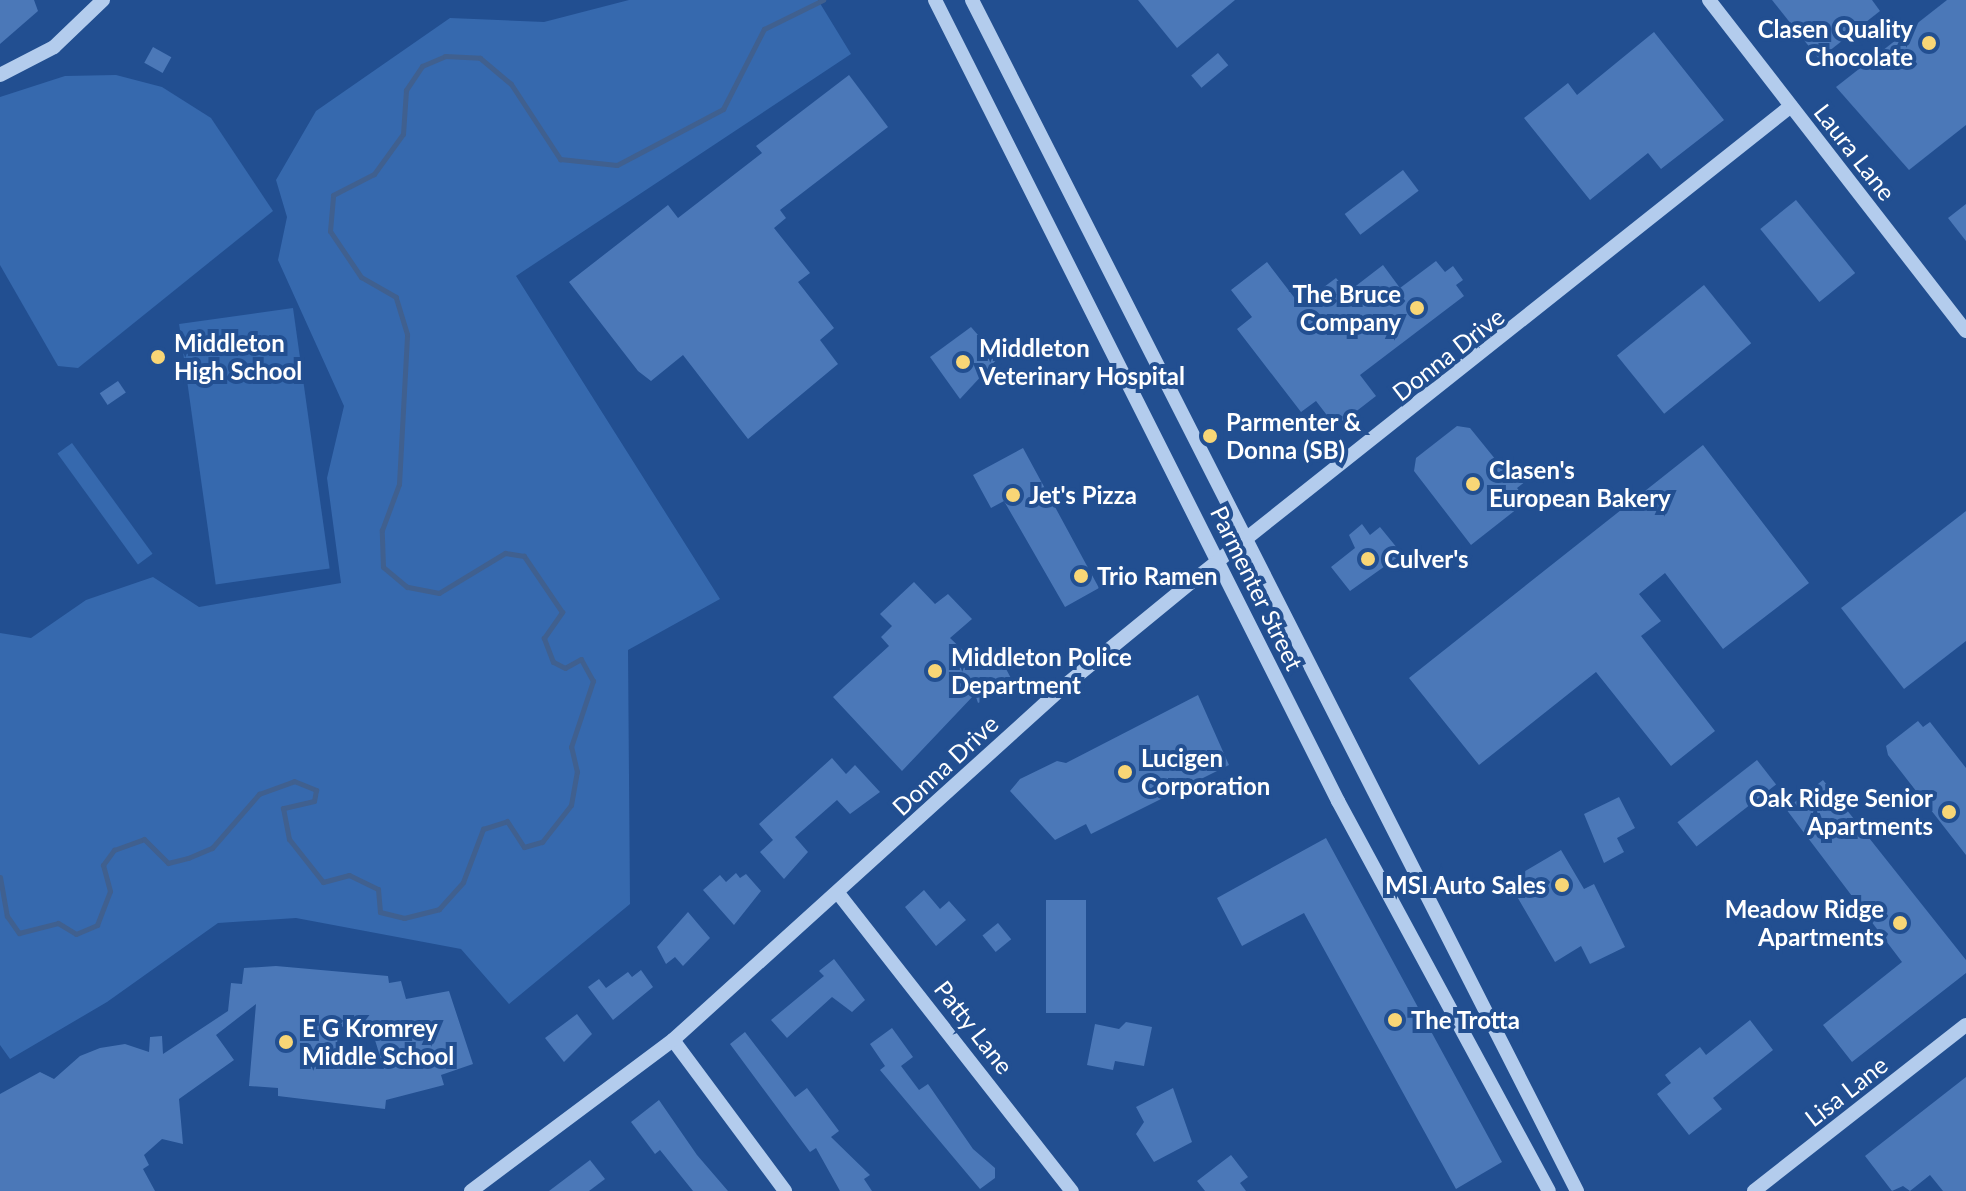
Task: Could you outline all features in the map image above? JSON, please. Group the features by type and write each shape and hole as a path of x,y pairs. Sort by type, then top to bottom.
{"street":[{"path":"0,75 27,65 103,0"},
{"name":"Parmenter Street","path":"935,0 1219,559 1338,801 1549,1191"},
{"name":"Parmenter Street","path":"972,0 1577,1191"},
{"name":"Laura Lane","path":"1709,0 1966,331"},
{"name":"Donna Drive","path":"471,1191 490,1185 673,1040 1062,688 1244,538 1791,106"},
{"name":"Patty Lane","path":"838,893 1072,1191"},
{"name":"Lisa Lane","path":"1754,1191 1966,1025"},
{"path":"673,1040 785,1191"}],"shaded area":[{"path":"629,0 818,0 851,54 516,276 720,599 628,650 630,904 509,1004 461,949 296,918 218,923 107,1002 10,1059 0,1045 0,633 31,638 86,600 153,577 199,607 341,583 327,478 344,406 278,260 287,217 276,180 316,111 450,18 544,22"},
{"path":"116,75 162,87 211,118 273,211 78,368 58,366 0,265 0,97 65,76"},
{"path":"293,308 330,568 216,584 179,324"},
{"path":"72,443 153,554 138,564 57,454"}],"building":[{"path":"0,0 34,0 38,11 0,44"},
{"path":"1138,0 1235,0 1177,48"},
{"path":"1772,0 1872,0 1880,11 1819,59"},
{"name":"Clasen Quality Chocolate","path":"1947,0 1966,0 1966,125 1909,170 1836,87"},
{"path":"1654,32 1724,120 1661,169 1648,153 1590,200 1524,118 1568,83 1577,95"},
{"path":"153,47 171,57 163,73 144,63"},
{"path":"1218,53 1228,65 1201,88 1191,75"},
{"path":"849,75 888,127 780,210 786,218 774,228 810,273 798,282 834,328 820,340 838,364 748,439 683,355 651,381 638,371 569,282 668,205 678,218 762,153 756,146"},
{"path":"1403,170 1419,191 1360,235 1345,214"},
{"path":"1796,200 1855,273 1819,302 1760,229"},
{"path":"1966,204 1966,241 1948,218"},
{"path":"1436,261 1445,272 1453,266 1463,280 1456,285 1464,296 1360,375 1376,396 1336,427 1316,401 1301,412 1237,329 1252,317 1231,290 1267,262 1300,305 1336,278 1348,292 1383,265 1400,288"},
{"path":"1704,285 1751,343 1664,414 1617,355"},
{"name":"Middleton Veterinary Hospital","path":"971,327 998,358 960,399 930,357"},
{"path":"118,381 126,393 108,405 100,393"},
{"name":"Clasen's European Bakery","path":"1457,426 1470,428 1500,465 1508,459 1526,481 1517,488 1527,501 1471,545 1414,471 1416,458"},
{"path":"1703,445 1809,583 1723,649 1665,573 1639,594 1661,621 1641,636 1715,731 1671,766 1596,672 1479,765 1409,678"},
{"path":"1023,448 1099,588 1065,607 1004,501 991,508 973,475"},
{"path":"1966,511 1966,641 1904,689 1841,608"},
{"name":"Culver's","path":"1362,524 1370,535 1380,527 1402,554 1350,591 1331,567 1355,548 1349,535"},
{"name":"Middleton Police Department","path":"914,582 935,604 948,594 972,619 950,638 971,658 994,646 1014,684 978,703 975,694 902,771 833,697 889,646 881,637 892,626 880,614"},
{"name":"Lucigen Corporation","path":"1198,695 1229,765 1091,834 1086,824 1055,840 1010,791 1020,779 1057,761 1066,763"},
{"name":"Oak Ridge Senior Apartments","path":"1918,721 1923,727 1930,722 1966,768 1966,855 1888,755 1886,746"},
{"path":"832,758 846,774 855,765 880,792 850,814 837,800 795,837 808,852 784,879 760,852 773,840 759,824"},
{"path":"1757,760 1776,784 1696,847 1677,822"},
{"name":"Meadow Ridge Apartments","path":"1823,780 1966,960 1966,973 1852,1062 1823,1025 1902,962 1786,809"},
{"path":"1619,797 1635,828 1617,838 1624,852 1604,863 1584,814"},
{"name":"The Trotta","path":"1326,838 1502,1162 1456,1189 1304,913 1242,946 1217,898"},
{"path":"1561,850 1584,889 1594,884 1625,947 1590,964 1581,946 1555,962 1508,881"},
{"path":"736,873 740,878 746,874 761,891 734,925 703,890 720,875 726,882"},
{"path":"924,890 940,909 949,901 966,920 936,946 905,907"},
{"path":"1046,900 1086,900 1086,1013 1046,1013"},
{"path":"688,912 710,938 683,966 675,957 666,964 657,947"},
{"path":"998,923 1011,939 996,952 982,936"},
{"path":"834,959 865,1000 852,1012 832,997 787,1038 771,1020 824,976 819,971"},
{"path":"276,966 388,976 389,983 401,981 406,999 449,991 473,1064 441,1075 444,1085 386,1100 385,1109 278,1096 278,1088 249,1086 256,1004 216,1035 234,1060 179,1099 183,1144 162,1139 144,1155 149,1165 143,1169 155,1191 0,1191 0,1094 40,1072 54,1079 80,1056 100,1048 125,1044 149,1052 150,1037 162,1036 163,1054 228,1011 231,983 242,984 244,968","holes":["370,1024 384,1069 334,1067 339,1027"]},
{"path":"641,970 653,987 613,1020 588,987 599,979 606,988 628,972 632,977"},
{"path":"577,1014 592,1034 564,1062 545,1038"},
{"path":"1750,1020 1773,1050 1713,1098 1722,1109 1689,1135 1657,1094 1671,1083 1665,1075 1700,1047 1706,1055"},
{"path":"1126,1022 1152,1027 1144,1066 1115,1061 1113,1070 1087,1065 1095,1024 1119,1029"},
{"path":"892,1028 913,1057 901,1066 919,1090 928,1084 973,1149 995,1168 995,1178 980,1189 880,1070 885,1066 870,1044"},
{"path":"745,1032 795,1097 807,1088 839,1131 831,1137 870,1175 864,1179 872,1191 840,1191 816,1148 810,1152 730,1044"},
{"path":"1966,1077 1966,1191 1943,1191 1930,1175 1910,1191 1903,1186 1892,1191 1865,1156"},
{"path":"1173,1088 1192,1142 1154,1162 1136,1134 1144,1122 1136,1107"},
{"path":"659,1100 697,1155 728,1191 693,1191 660,1150 655,1154 631,1122"},
{"path":"1231,1155 1248,1177 1240,1183 1246,1191 1205,1191 1197,1181"},
{"path":"590,1160 605,1179 589,1191 549,1191"}],"waterway":[{"path":"0,877 7,916 19,933 58,923 76,934 97,925 110,891 103,865 114,850 144,839 168,863 188,858 212,848 259,794 294,781 316,790 314,801 283,808 289,839 323,882 349,875 378,889 380,912 404,918 439,909 463,882 483,829 507,821 524,847 542,842 571,805 577,772 571,747 593,681 581,659 565,668 553,662 544,638 562,612 524,556 505,553 439,593 407,587 383,567 382,530 399,484 407,334 396,297 361,277 330,231 333,195 374,174 403,134 406,90 422,66 445,56 480,58 511,84 560,159 617,165 723,109 764,29 823,0"}],"place":[{"name":"Clasen Quality Chocolate","path":"1929,43"},
{"name":"The Bruce Company","path":"1417,308"},
{"name":"Middleton High School","path":"158,357"},
{"name":"Middleton Veterinary Hospital","path":"963,362"},
{"name":"Parmenter & Donna (SB)","path":"1210,436"},
{"name":"Clasen's European Bakery","path":"1473,484"},
{"name":"Jet's Pizza","path":"1013,495"},
{"name":"Culver's","path":"1368,559"},
{"name":"Trio Ramen","path":"1081,576"},
{"name":"Middleton Police Department","path":"935,671"},
{"name":"Lucigen Corporation","path":"1125,772"},
{"name":"Oak Ridge Senior Apartments","path":"1949,812"},
{"name":"MSI Auto Sales","path":"1562,885"},
{"name":"Meadow Ridge Apartments","path":"1900,923"},
{"name":"The Trotta","path":"1395,1020"},
{"name":"E G Kromrey Middle School","path":"286,1042"}]}
